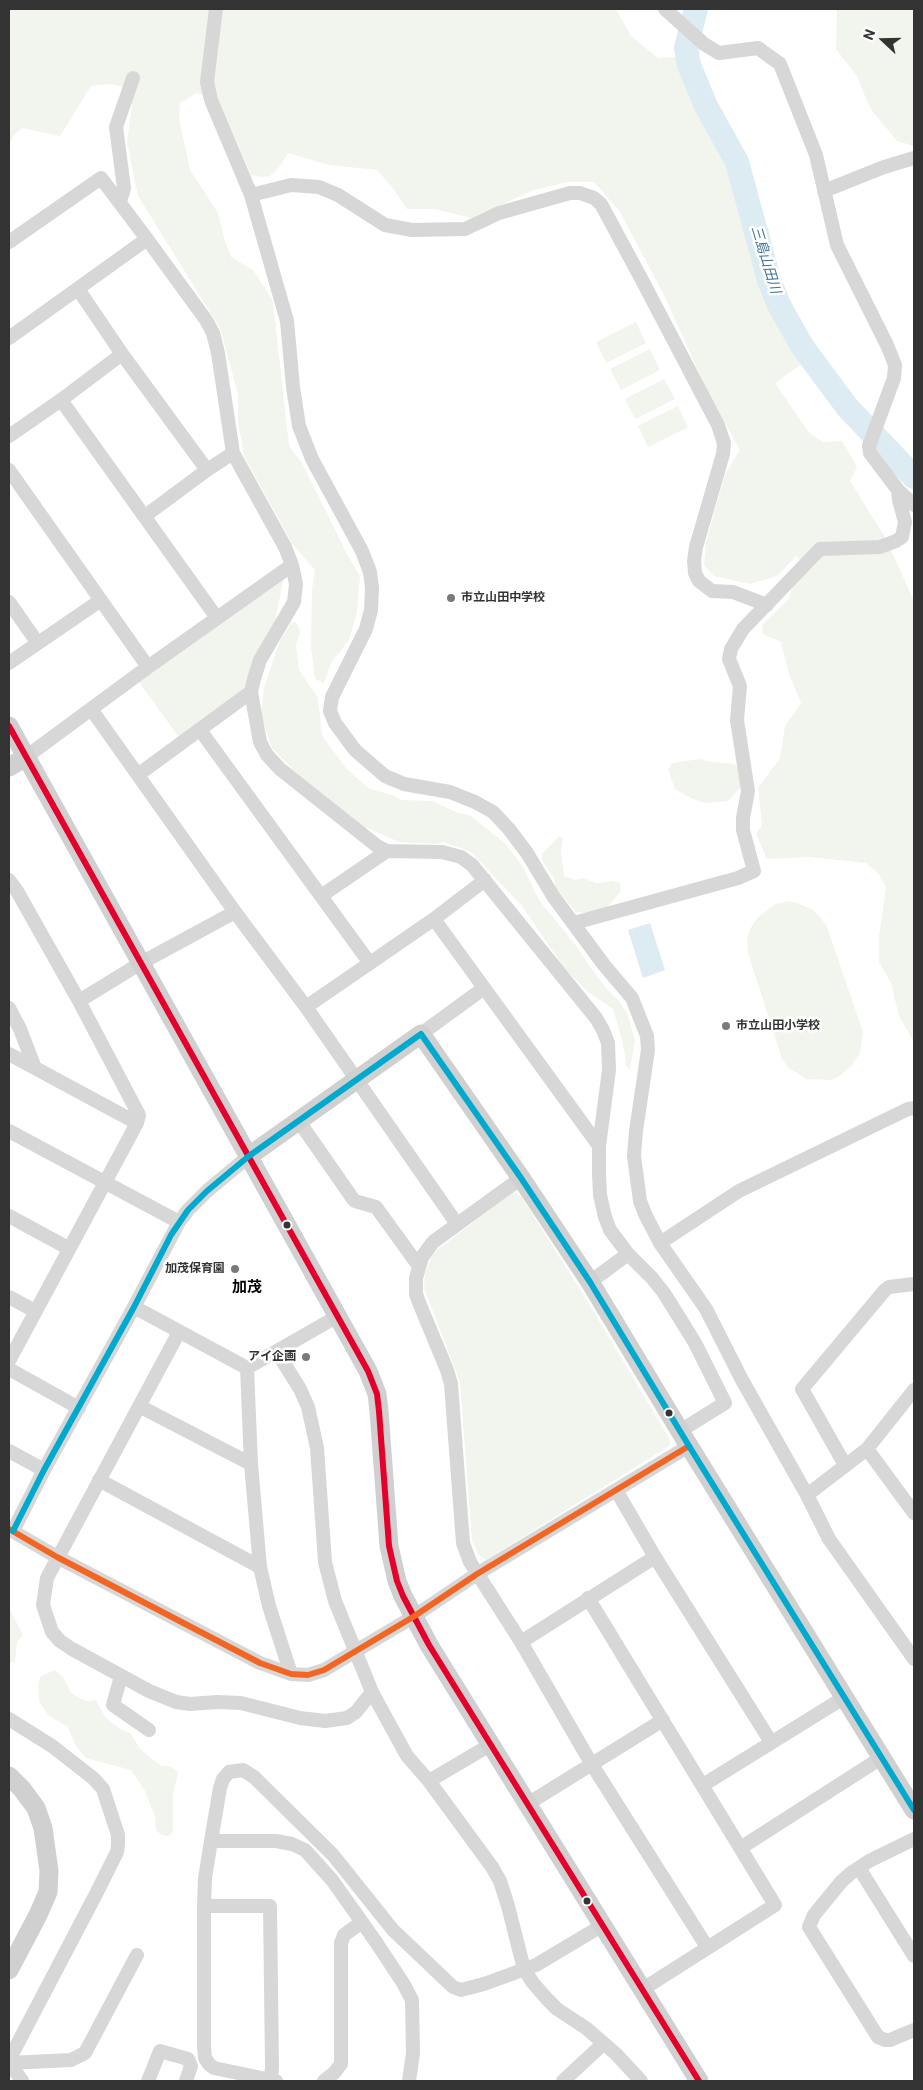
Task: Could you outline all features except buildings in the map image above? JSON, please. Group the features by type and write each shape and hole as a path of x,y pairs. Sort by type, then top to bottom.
{"street":[{"path":"216,9 208,82 211,100 251,195 287,321 293,387 299,426 312,459 362,551 370,572 372,588 371,610 366,629 332,697 330,711 334,723 355,750 385,776 404,784 450,792 493,812 527,853 539,874 574,924 604,965 632,998 647,1036 648,1050 634,1156 640,1201 649,1224 706,1309 742,1380 807,1495 829,1539 914,1659"},
{"path":"669,13 704,44 719,53 758,48 780,64 816,155 837,245 895,365 894,378 869,446 870,453 898,490 914,506"},
{"path":"120,202 124,188 116,127 133,78"},
{"path":"824,191 884,167 914,158"},
{"path":"9,242 102,178 206,320 216,342 233,453 285,546 292,564 296,584 294,602 260,660 251,692 258,735 267,755 280,769 372,843 387,851 423,850 442,852 461,857 472,865 604,1030 608,1043 609,1070 599,1146 600,1195 605,1217 610,1230 628,1254 664,1293 695,1342 725,1403 684,1439 616,1490 477,1574 355,1652 316,1674 291,1674 260,1663 57,1557 11,1530 134,1308 179,1222 202,1196 249,1156 484,988"},
{"path":"251,195 291,185 319,187 338,195 385,225 412,230 465,229 499,213 570,193 580,193 594,198 601,204 643,282 718,425 724,443 723,454 696,547 695,573 699,581 712,591 733,592 767,605"},
{"path":"9,338 147,239"},
{"path":"78,289 122,354 207,470"},
{"path":"9,436 122,354"},
{"path":"61,400 217,618"},
{"path":"145,516 233,453"},
{"path":"9,470 148,667"},
{"path":"574,924 738,878 754,871 743,830 743,818 748,791 737,720 740,686 729,659 731,649 738,636 820,549 880,548 902,537 905,522 898,490"},
{"path":"9,767 26,757 292,564"},
{"path":"9,663 100,600"},
{"path":"9,602 37,642"},
{"path":"139,774 251,692"},
{"path":"91,709 139,774 235,912 357,1078 457,1224"},
{"path":"9,726 368,1371 377,1394 389,1546 397,1581 413,1616 490,1745 529,1803 699,2081"},
{"path":"200,730 369,962"},
{"path":"321,896 387,851"},
{"path":"9,880 17,890 79,1001 139,1115 137,1123 68,1248 9,1361"},
{"path":"306,1007 434,919 485,880"},
{"path":"79,1001 141,963 235,912"},
{"path":"434,919 599,1146"},
{"path":"9,1008 36,1068"},
{"path":"421,1034 522,1178 590,1282 684,1439 914,1810"},
{"path":"9,1054 137,1123"},
{"path":"660,1242 739,1191 908,1109 914,1108"},
{"path":"298,1120 352,1198 355,1201 376,1207 418,1265"},
{"path":"9,1131 179,1222"},
{"path":"522,1178 457,1224 430,1246 418,1265 415,1286 416,1294 451,1384 463,1543 470,1562 521,1642 591,1763 707,1947"},
{"path":"9,1216 68,1248"},
{"path":"590,1282 628,1254"},
{"path":"845,1465 802,1389 884,1290 889,1287 914,1284"},
{"path":"9,1297 35,1311"},
{"path":"134,1308 246,1368"},
{"path":"246,1368 338,1316"},
{"path":"179,1332 47,1578 43,1596 45,1615 52,1632 60,1641 72,1649 149,1691 176,1702 190,1704 241,1703 317,1721 347,1718 364,1705 372,1692"},
{"path":"277,1352 300,1390 308,1407 314,1428 325,1562 335,1601 372,1692 407,1756 429,1781 483,1852 500,1881 524,1969 533,1983 557,2009 586,2028 641,2081"},
{"path":"246,1368 251,1464 260,1567 269,1606 291,1674"},
{"path":"9,1369 79,1408"},
{"path":"807,1495 866,1449 914,1390"},
{"path":"139,1406 251,1464"},
{"path":"866,1449 913,1507"},
{"path":"9,1451 44,1470"},
{"path":"99,1480 260,1567"},
{"path":"616,1490 655,1557 771,1742"},
{"path":"521,1642 655,1557"},
{"path":"588,1598 742,1847 775,1905 643,1989"},
{"path":"121,1676 113,1705 149,1730"},
{"path":"703,1785 845,1697"},
{"path":"9,1719 52,1746 103,1789 118,1835 117,1852 9,2062 71,2060 85,2053 137,1956"},
{"path":"529,1803 663,1720"},
{"path":"429,1781 490,1745"},
{"path":"742,1847 881,1758"},
{"path":"204,1906 270,1906 273,2081 214,2068 208,2064 204,2047 204,1906 205,1878 223,1779 229,1772 243,1770 254,1776 333,1855 354,1879 383,1919 453,1987 461,1990 505,1978 548,1959 603,1925"},
{"path":"9,1776 29,1797 36,1808 43,1828 48,1853 52,1892 9,1970"},
{"path":"914,1839 858,1868 841,1882 814,1915 809,1927 878,2037 890,2040 914,2030"},
{"path":"211,1841 276,1841 299,1846 332,1880 404,1983 412,2000 413,2053 410,2081"},
{"path":"858,1868 914,1956"},
{"path":"324,2081 341,2064 341,1943 344,1935 362,1922"},
{"path":"563,2081 603,2044"},
{"path":"148,2081 160,2051 188,2059 191,2066 186,2081"},
{"path":"9,2067 16,2072 22,2081"}],"shaded area":[{"path":"9,9 616,9 631,36 658,58 679,57 699,101 769,230 776,305 807,360 775,383 810,434 823,442 842,441 857,467 850,481 885,537 914,601 914,1042 899,1016 891,983 879,962 879,937 886,887 878,873 866,863 810,857 767,859 756,834 762,825 758,788 780,758 785,726 801,703 788,671 781,642 763,634 762,625 789,599 793,585 809,570 796,556 777,576 750,584 714,576 704,565 706,542 725,474 740,450 706,388 665,297 620,212 594,182 568,182 534,190 471,218 434,209 407,209 392,187 377,170 329,165 288,153 279,167 270,176 251,175 219,101 197,93 180,103 179,118 190,170 218,213 231,257 253,270 273,301 289,446 302,463 347,554 360,576 357,612 349,640 331,663 324,683 315,679 311,647 312,589 315,570 293,545 244,456 238,421 238,394 220,328 138,196 127,142 132,105 123,87 110,84 91,86 60,136 22,128 14,135 9,145"},
{"path":"837,9 914,9 914,146 897,141 870,108 857,76 836,49"},
{"path":"636,322 646,343 606,363 596,342"},
{"path":"650,349 660,370 621,390 610,369"},
{"path":"664,379 675,399 635,419 625,399"},
{"path":"678,406 688,427 648,447 638,426"},
{"path":"281,577 283,581 274,627 246,688 196,726 178,736 139,682"},
{"path":"296,622 300,631 296,645 299,670 318,698 322,736 346,768 368,788 395,796 401,800 432,801 456,812 471,816 506,844 523,867 539,900 628,1015 635,1041 630,1069 625,1065 622,1040 613,1009 587,991 565,969 522,906 471,852 444,842 435,844 399,842 360,825 299,776 272,748 261,716 264,688 280,641 291,623"},
{"path":"700,759 735,764 741,773 742,786 728,801 706,803 693,799 675,789 668,770 672,763"},
{"path":"559,836 563,838 561,850 564,876 575,880 582,878 597,883 613,881 620,883 621,891 607,908 589,913 576,912 555,887 554,878 542,860 542,854"},
{"path":"789,901 813,910 827,927 863,1032 860,1053 852,1065 841,1075 831,1080 806,1079 789,1068 782,1059 748,953 747,940 750,929 758,917 776,904"},
{"path":"650,923 665,970 643,978 628,930"},
{"path":"513,1192 521,1196 589,1304 670,1440 669,1446 486,1560 479,1555 472,1541 460,1382 424,1288 425,1273 433,1253"},
{"path":"9,1608 23,1635 17,1642 15,1662 9,1663"},
{"path":"55,1670 63,1677 71,1693 86,1701 96,1700 105,1717 120,1729 131,1734 139,1748 161,1766 170,1766 178,1772 173,1794 173,1832 168,1836 156,1831 155,1816 145,1791 131,1770 86,1758 76,1746 68,1727 48,1715 39,1701 38,1685 41,1676"}],"waterway":[{"name":"三島山田川","path":"696,9 686,48 689,65 706,106 737,162 769,280 779,305 802,346 847,407 914,477"}],"transit line":[{"path":"9,726 368,1371 377,1394 389,1546 397,1581 403,1596 429,1645 699,2081"},
{"path":"13,1531 171,1235 188,1210 207,1191 249,1156 421,1034 521,1178 590,1282 914,1810"},
{"path":"9,1529 57,1557 260,1663 291,1674 308,1675 324,1670 413,1617 477,1574 689,1446"}],"place":[{"name":"市立山田中学校","path":"451,598"},
{"name":"市立山田小学校","path":"726,1026"},
{"name":"加茂保育園","path":"235,1269"},
{"name":"アイ企画","path":"306,1357"}],"district":[{"name":"加茂","path":"247,1288"}]}
